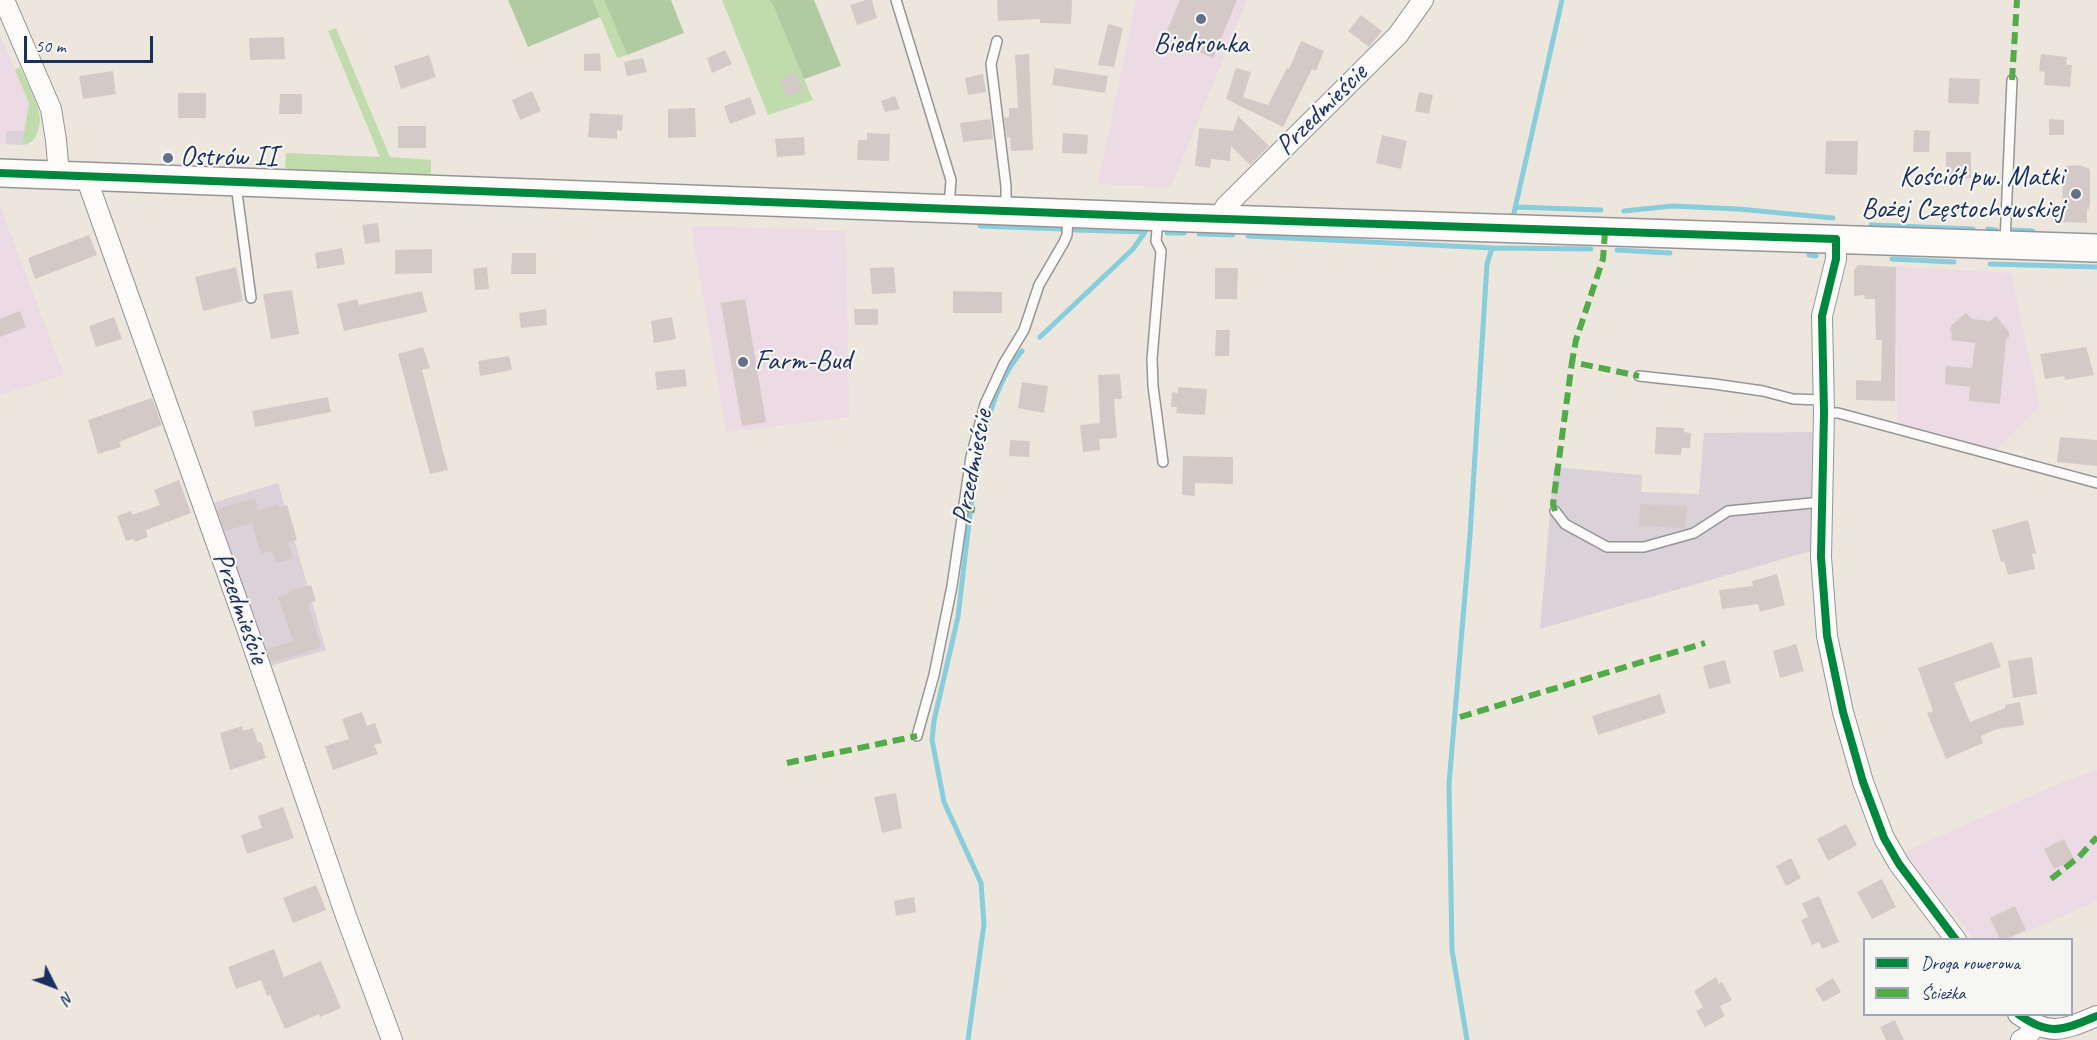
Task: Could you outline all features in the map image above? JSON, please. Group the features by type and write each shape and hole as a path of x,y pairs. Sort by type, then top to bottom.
{"main road":[{"path":"0,173 1218,219 2097,248"}],"street":[{"path":"4,0 51,109 59,176"},
{"name":"Przedmieście","path":"1218,219 1226,206 1398,35 1423,0"},
{"name":"Przedmieście","path":"86,177 249,634 346,916 392,1040"},
{"path":"1836,240 1836,259 1822,316 1824,406 1821,557 1827,636 1843,712 1863,782 1884,838 1899,864 1955,938"},
{"path":"2021,1016 2035,1026 2048,1029 2062,1029 2097,1016"},
{"path":"2021,1040 2026,1038 2035,1026"}],"lane":[{"path":"896,0 951,180 949,209"},
{"path":"997,41 991,64 1006,186 1006,211"},
{"path":"2005,245 2012,80"},
{"path":"236,182 251,298"},
{"name":"Przedmieście","path":"917,736 934,675 950,597 971,457 985,404 1004,363 1027,324 1040,285 1064,242 1067,235 1068,213"},
{"path":"1158,216 1156,241 1161,251 1152,359 1153,386 1163,462"},
{"path":"1639,376 1763,391 2097,483"},
{"path":"1555,511 1565,524 1607,547 1644,547 1694,533 1728,511 1822,502"}],"shaded area":[{"path":"1136,0 1247,0 1171,187 1098,184"},
{"path":"0,35 29,103 24,131 6,131 6,144 0,144"},
{"path":"6,131 24,131 22,145 6,144"},
{"path":"0,206 64,375 0,395"},
{"path":"691,226 846,231 849,417 726,432"},
{"path":"1896,267 2011,273 2040,406 1996,450 1897,423"},
{"path":"1812,432 1811,551 1540,629 1554,467 1642,475 1641,492 1699,494 1704,433"},
{"path":"278,483 326,650 267,667 209,504"},
{"path":"2097,770 2097,901 2012,938 1973,938 1904,852 2058,784"}],"green space":[{"path":"508,0 593,0 600,17 528,47"},
{"path":"593,0 604,0 627,55 617,58"},
{"path":"604,0 671,0 684,33 627,55"},
{"path":"722,0 769,0 772,3 813,100 768,115"},
{"path":"769,0 814,0 841,66 804,79"},
{"path":"336,28 390,157 431,160 431,173 428,175 298,172 285,167 286,153 380,157 328,31"},
{"path":"20,67 40,117 35,138 22,145 29,103 15,70"}],"building":[{"path":"872,0 877,18 857,25 850,5"},
{"path":"997,0 1072,0 1071,24 1040,23 1040,19 998,21"},
{"name":"Biedronka","path":"1180,0 1237,0 1213,58 1164,38"},
{"path":"1361,15 1382,31 1369,47 1348,31"},
{"path":"1108,24 1123,28 1114,67 1098,65"},
{"path":"284,37 285,59 250,60 249,38"},
{"path":"1301,41 1324,51 1316,71 1312,69 1283,127 1226,99 1236,68 1251,72 1243,97 1268,105 1287,68 1289,69"},
{"path":"725,50 732,64 712,73 707,58"},
{"path":"600,53 601,71 584,71 584,54"},
{"path":"1029,54 1033,150 1011,151 1010,137 1007,138 1004,118 1009,117 1009,108 1018,108 1015,55"},
{"path":"2041,54 2067,57 2066,65 2072,65 2070,87 2044,85 2045,72 2039,71"},
{"path":"429,55 436,77 401,89 394,66"},
{"path":"643,58 647,72 627,76 624,62"},
{"path":"1055,68 1108,76 1105,93 1052,85"},
{"path":"113,71 116,94 83,99 79,76"},
{"path":"796,73 803,90 787,97 780,80"},
{"path":"983,74 986,92 968,95 965,78"},
{"path":"1949,78 1980,79 1979,104 1948,103"},
{"path":"532,91 541,111 520,120 512,100"},
{"path":"1419,92 1433,95 1429,114 1415,111"},
{"path":"178,93 206,93 206,118 178,118"},
{"path":"280,94 302,94 302,114 279,114"},
{"path":"895,96 900,109 885,112 881,101"},
{"path":"750,97 756,114 730,124 724,106"},
{"path":"695,108 696,137 668,138 668,109"},
{"path":"590,113 623,115 622,131 617,130 617,139 588,137"},
{"path":"1238,116 1269,146 1250,165 1231,146 1230,161 1211,159 1210,168 1195,166 1199,128 1233,131"},
{"path":"991,119 993,139 963,142 960,123"},
{"path":"2049,119 2064,120 2064,135 2049,135"},
{"path":"398,126 426,126 426,148 398,148"},
{"path":"1914,130 1930,131 1929,152 1913,152"},
{"path":"867,133 890,134 889,161 857,160 858,140 867,140"},
{"path":"1063,133 1088,135 1087,154 1062,153"},
{"path":"1382,135 1407,141 1401,169 1376,163"},
{"path":"804,137 805,155 777,157 775,139"},
{"path":"1826,141 1858,141 1857,175 1825,174"},
{"path":"1946,152 1971,152 1971,178 1946,178"},
{"name":"Kościół pw. Matki Bożej Częstochowskiej","path":"2079,165 2090,169 2090,202 2089,209 2087,209 2087,223 2062,222 2063,170 2065,166"},
{"path":"378,223 380,242 365,244 362,225"},
{"path":"89,235 97,255 35,279 28,258"},
{"path":"342,248 345,264 317,269 315,253"},
{"path":"432,249 432,273 395,274 395,250"},
{"path":"512,253 536,253 536,274 511,274"},
{"path":"1858,265 1896,267 1895,401 1856,400 1856,380 1881,381 1882,340 1876,340 1875,299 1865,299 1864,295 1854,296 1854,270"},
{"path":"236,267 243,301 203,311 195,277"},
{"path":"487,267 489,289 475,290 473,269"},
{"path":"894,267 896,293 872,294 870,268"},
{"path":"1215,268 1238,268 1237,299 1215,299"},
{"path":"292,290 299,334 271,339 263,294"},
{"path":"422,291 427,312 344,331 337,304 357,299 359,305"},
{"path":"953,291 1002,292 1002,313 953,313"},
{"name":"Farm-Bud","path":"745,299 766,422 742,426 721,303"},
{"path":"546,309 547,325 521,328 519,313"},
{"path":"854,309 878,309 878,325 855,325"},
{"path":"20,311 26,327 0,337 0,319"},
{"path":"1966,313 1972,319 1990,321 1996,316 2009,332 2009,337 2006,339 2000,404 1969,401 1970,387 1945,384 1946,366 1972,368 1975,343 1951,340 1950,331 1951,326"},
{"path":"114,317 122,339 96,347 89,326"},
{"path":"672,317 676,339 654,343 651,321"},
{"path":"1216,330 1230,330 1229,356 1215,356"},
{"path":"423,347 430,368 422,370 448,470 430,474 398,354"},
{"path":"2086,347 2094,375 2065,380 2064,376 2045,379 2040,354"},
{"path":"509,356 512,370 480,376 478,361"},
{"path":"685,369 687,386 657,390 655,372"},
{"path":"1120,374 1122,399 1114,399 1117,438 1099,439 1100,450 1083,452 1080,425 1100,423 1098,375"},
{"path":"1022,382 1048,386 1044,413 1018,408"},
{"path":"1178,387 1207,389 1205,415 1176,413 1177,407 1171,407 1172,392 1178,393"},
{"path":"328,397 331,412 255,427 252,411"},
{"path":"152,398 162,425 119,442 121,447 98,454 88,420"},
{"path":"1656,427 1684,428 1684,432 1691,433 1690,448 1682,448 1681,455 1655,454"},
{"path":"2060,437 2097,440 2097,466 2057,462"},
{"path":"1010,440 1030,441 1029,457 1009,456"},
{"path":"1183,456 1233,457 1233,484 1195,483 1195,496 1182,495"},
{"path":"179,480 191,513 146,530 148,537 135,542 133,539 126,541 117,516 131,511 132,515 160,505 154,490"},
{"path":"255,498 259,510 278,504 279,508 287,505 297,540 288,542 293,558 276,563 272,551 261,554 252,523 225,531 217,509"},
{"path":"1640,504 1687,506 1685,528 1639,526"},
{"path":"2028,520 2036,553 2032,554 2035,569 2008,575 2004,561 2001,562 1992,530"},
{"path":"1777,574 1785,605 1760,612 1758,604 1722,609 1719,590 1753,586 1752,581"},
{"path":"311,585 316,601 308,603 321,647 272,663 267,649 293,641 278,597 289,594 289,591"},
{"path":"1992,642 2001,667 1954,683 1970,722 2005,708 2005,705 2020,702 2024,725 1997,729 1981,736 1983,743 1946,759 1927,713 1933,711 1918,668"},
{"path":"1796,644 1804,671 1780,678 1773,651"},
{"path":"2032,657 2037,694 2013,698 2008,661"},
{"path":"1725,660 1731,683 1709,689 1703,666"},
{"path":"1660,694 1666,713 1598,735 1592,716"},
{"path":"362,712 367,726 375,723 382,743 374,745 378,754 333,770 325,746 349,739 342,719"},
{"path":"242,726 243,731 253,728 266,758 230,770 220,733"},
{"path":"896,793 902,828 882,833 874,797"},
{"path":"283,807 294,838 247,854 241,835 262,828 258,816"},
{"path":"1846,824 1857,845 1828,861 1817,839"},
{"path":"2064,839 2074,859 2054,869 2044,849"},
{"path":"1791,858 1801,878 1786,886 1776,866"},
{"path":"1882,879 1896,907 1872,919 1857,892"},
{"path":"316,885 326,910 293,923 283,898"},
{"path":"1819,896 1839,942 1822,949 1819,942 1812,945 1801,920 1808,917 1802,903"},
{"path":"914,897 916,912 896,916 894,901"},
{"path":"2015,906 2026,930 2008,938 2000,938 1990,918"},
{"path":"274,949 284,977 321,961 341,1008 320,1017 319,1014 285,1029 261,980 236,989 228,967"},
{"path":"1716,977 1719,984 1722,982 1732,1000 1720,1006 1725,1016 1705,1027 1696,1011 1703,1007 1694,991"},
{"path":"1833,978 1841,992 1823,1002 1815,989"},
{"path":"1895,1020 1904,1040 1886,1040 1880,1027"}],"waterway":[{"path":"1514,213 1562,0"},
{"path":"1624,211 1672,206 1738,209 1833,218"},
{"path":"1516,207 1601,210"},
{"path":"1871,225 1973,229"},
{"path":"980,226 1062,229"},
{"path":"1988,229 1996,230"},
{"path":"1075,230 1145,232"},
{"path":"2013,230 2033,231"},
{"path":"1040,337 1133,249 1145,232"},
{"path":"1167,233 1184,233"},
{"path":"1199,234 1233,235"},
{"path":"1248,236 1492,248"},
{"path":"1467,1040 1452,950 1449,784 1470,535 1487,264 1492,248 1591,249"},
{"path":"1617,250 1670,253"},
{"path":"1809,255 1816,256"},
{"path":"1892,259 1954,262"},
{"path":"1990,264 2097,267"},
{"path":"971,505 982,444 993,404 1000,385 1022,351"},
{"path":"968,1040 984,924 981,883 944,802 932,740 934,721 958,617 970,514"}],"marked path":[{"path":"2012,80 2017,0"},
{"path":"1605,232 1603,259 1576,340 1572,362 1639,376"},
{"path":"1555,511 1553,504 1572,362"},
{"path":"963,508 975,510"},
{"path":"1460,717 1705,643"},
{"path":"787,763 917,736"},
{"path":"2051,879 2079,857 2097,837"}],"cycle path":[{"path":"0,173 1164,217 1836,239 1836,259 1822,316 1824,413 1821,557 1827,636 1843,712 1863,782 1884,838 1899,864 1954,938"},
{"path":"2021,1016 2039,1026 2057,1029 2066,1028 2097,1016"}],"place":[{"name":"Biedronka","path":"1201,19"},
{"name":"Ostrów II","path":"168,158"},
{"name":"Kościół pw. Matki Bożej Częstochowskiej","path":"2076,194"},
{"name":"Farm-Bud","path":"743,362"}]}
